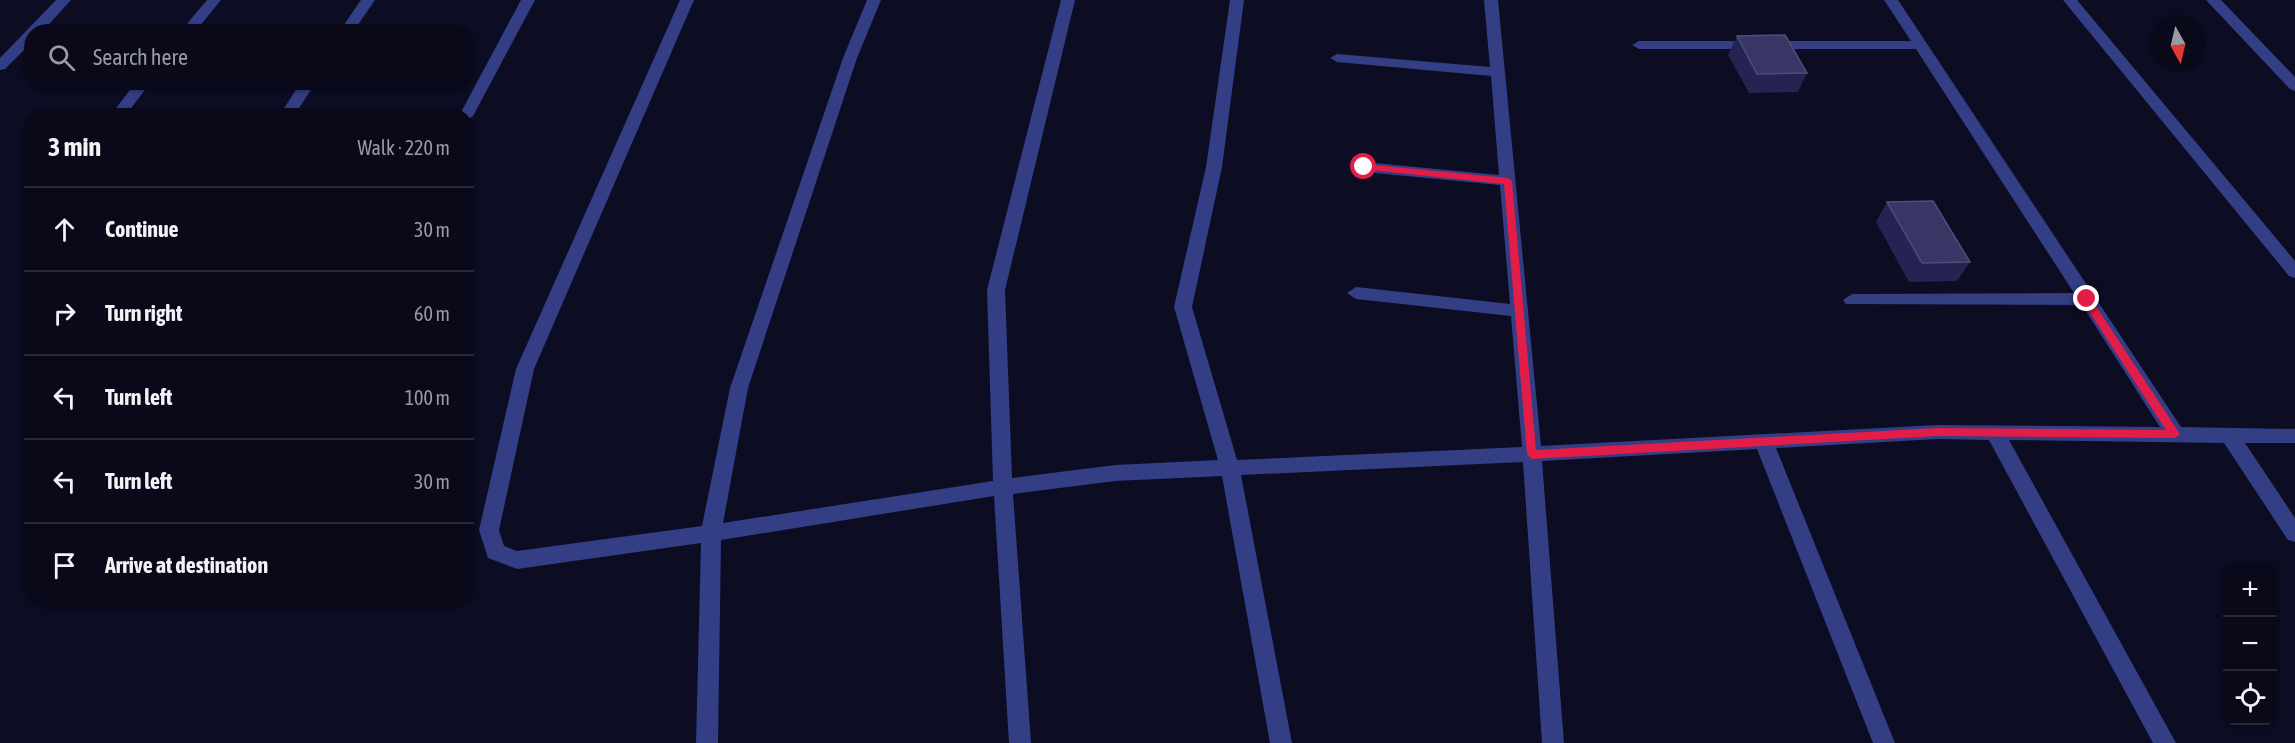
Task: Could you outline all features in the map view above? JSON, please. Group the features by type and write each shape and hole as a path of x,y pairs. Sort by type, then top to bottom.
{"street":[{"path":"41,24 64,0"},
{"path":"194,24 214,0"},
{"path":"352,24 368,0"},
{"path":"470,108 528,0"},
{"path":"687,0 525,369 489,530 495,552 517,560 711,533 1003,487 1115,473 1937,432 2295,436"},
{"path":"707,743 711,533 739,388 850,58 874,0"},
{"path":"1020,743 1003,487 996,290 1068,0"},
{"path":"1237,0 1214,167 1183,307 1230,468 1281,743"},
{"path":"1491,0 1532,454 1553,743"},
{"path":"1891,0 2175,434"},
{"path":"2070,0 2295,272"},
{"path":"2213,0 2295,86"},
{"path":"0,66 24,42"},
{"path":"1639,45 1920,45"},
{"path":"1337,58 1498,72"},
{"path":"123,108 138,90"},
{"path":"291,108 304,90"},
{"path":"1364,167 1508,181"},
{"path":"1356,293 1519,311"},
{"path":"1852,300 2087,299"},
{"path":"1995,433 2165,743"},
{"path":"2230,436 2295,534"},
{"path":"1764,442 1884,743"}],"building":[{"path":"1785,35 1807,73 1757,74 1737,36"},
{"path":"1933,201 1970,262 1922,263 1887,202"}],"route":[{"path":"1364,167 1508,181 1532,454 1937,432 2175,434 2087,299"}]}
